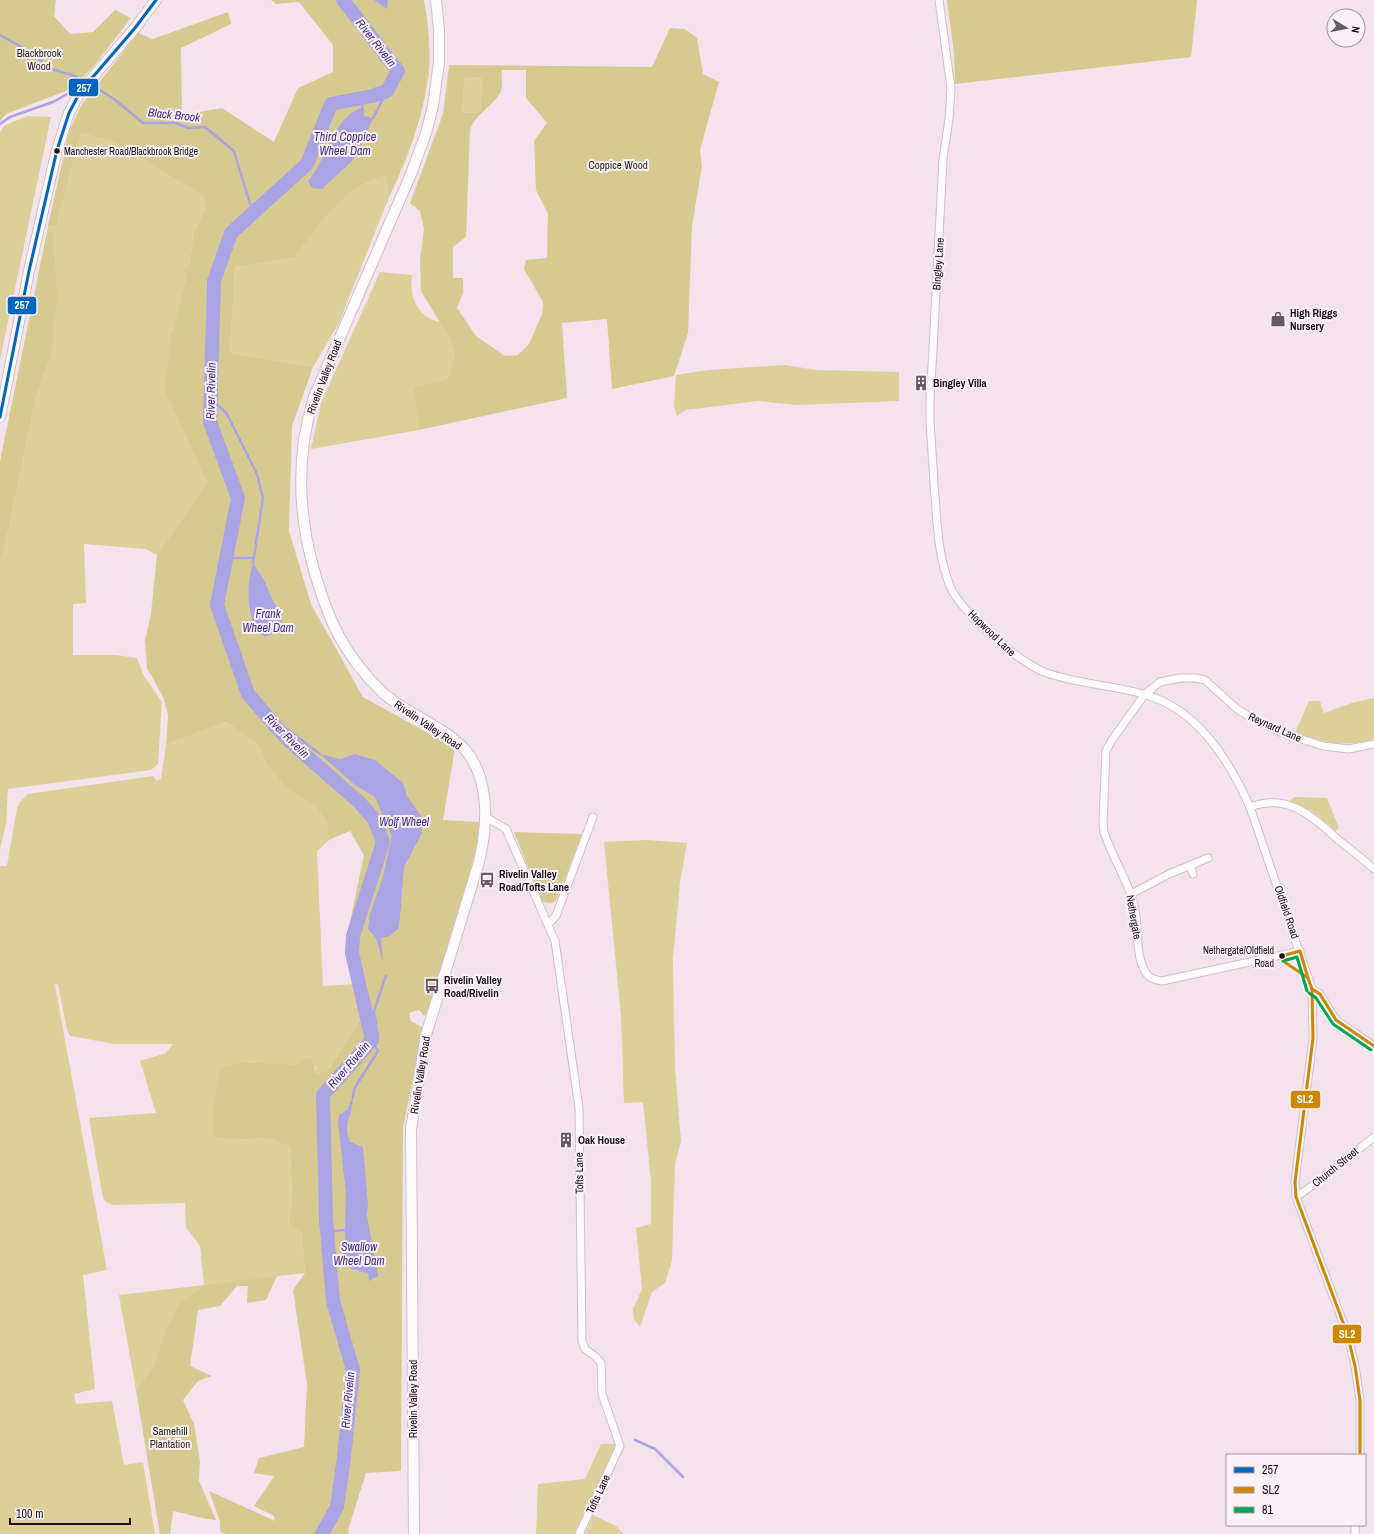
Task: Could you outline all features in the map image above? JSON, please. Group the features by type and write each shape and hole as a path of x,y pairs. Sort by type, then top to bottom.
{"main road":[{"path":"0,418 29,271 57,150 69,113 80,92 135,28 156,0"},
{"name":"Rivelin Valley Road","path":"414,1534 411,1129 426,1035 479,862 486,817 482,790 474,764 469,755 453,739 417,718 382,692 357,664 343,644 327,614 321,597 304,531 300,501 305,433 314,397 410,174 430,118 439,62 439,30 436,0"}],"street":[{"name":"Bingley Lane","path":"938,530 930,417 943,159 949,119 950,88 939,0"},
{"name":"Hopwood Lane","path":"938,530 943,565 951,588 983,626 1022,661 1047,673 1145,694"},
{"name":"Reynard Lane","path":"1145,694 1160,682 1180,678 1196,678 1205,680 1238,709 1250,717 1280,732 1303,740 1338,749 1360,748 1374,744"},
{"name":"Oldfield Road","path":"1145,694 1176,709 1204,732 1228,763 1250,807 1300,950 1312,989 1313,1038 1296,1167 1296,1196 1347,1333 1356,1366 1360,1400 1360,1454"},
{"name":"Nethergate","path":"1145,694 1112,740 1106,751 1103,823 1104,832 1131,894 1136,916 1137,933 1143,965 1147,974 1154,980 1162,981 1300,950"},
{"path":"1250,807 1271,802 1300,809 1316,820 1374,869"},
{"name":"Tofts Lane","path":"486,817 506,829 554,941 558,957 579,1108 582,1341 585,1349 596,1357 600,1364 602,1394 620,1446 579,1534"},
{"path":"548,924 556,916 593,817"},
{"path":"1131,894 1190,865 1208,858"},
{"path":"1190,865 1193,874"},
{"path":"1312,989 1320,994 1336,1020 1374,1046"},
{"name":"Church Street","path":"1296,1196 1320,1181 1374,1137"}],"shaded area":[{"path":"465,77 482,78 480,113 462,112"},
{"path":"28,116 51,117 0,360 0,132 5,125"},
{"path":"81,133 112,141 203,196 205,208 193,235 190,264 183,269 186,279 171,334 202,469 207,482 157,555 146,549 84,544 86,603 73,604 73,655 116,655 137,658 144,676 162,702 158,764 151,770 8,789 6,824 0,850 0,561 6,542 36,397 51,356 53,234 47,232 48,226 56,227"},
{"path":"385,176 389,197 339,323 313,367 230,353 235,267 294,258 333,208 345,197 370,181"},
{"path":"380,272 412,275 412,291 416,305 426,316 440,322 448,336 455,354 447,379 415,387 419,430 311,449 321,403"},
{"path":"785,365 816,370 899,372 899,401 797,405 758,401 686,410 677,416 674,406 676,375 708,370"},
{"path":"1374,698 1374,739 1353,743 1334,743 1295,733 1309,701 1320,701 1324,713 1352,703"},
{"path":"226,722 258,744 266,764 288,790 315,806 326,822 329,840 317,851 323,986 355,984 360,1019 329,1069 317,1076 315,1066 242,1062 233,1140 268,1138 290,1147 292,1201 288,1221 302,1234 305,1273 204,1285 200,1246 186,1227 185,1203 114,1205 106,1202 103,1198 89,1118 156,1113 140,1061 166,1053 173,1044 115,1044 70,1036 67,1030 58,984 55,985 107,1270 83,1275 95,1389 74,1394 76,1404 112,1401 124,1465 143,1462 155,1534 0,1534 0,866 7,866 17,808 20,802 28,794 153,776 157,781 161,779 166,745"},
{"path":"1294,797 1327,798 1339,828 1336,831 1312,811 1290,801"},
{"path":"647,840 687,843 680,882 673,959 675,1068 681,1141 675,1164 672,1260 665,1283 652,1292 640,1327 634,1319 633,1309 642,1289 636,1228 651,1224 651,1181 643,1102 624,1103 621,1016 604,842"},
{"path":"204,1285 164,1332 154,1365 136,1390 119,1295"},
{"path":"601,1444 616,1444 577,1534 536,1534 538,1484 585,1479"},
{"path":"593,1515 616,1526 623,1534 585,1534"}],"green space":[{"name":"Blackbrook Wood","path":"0,0 56,0 54,16 70,34 93,32 115,10 131,18 93,67 71,89 6,114 0,121"},
{"path":"271,0 424,0 430,50 429,70 425,94 413,140 389,197 385,176 370,181 357,188 333,209 294,258 235,267 230,353 313,367 292,426 289,531 311,604 363,697 455,748 443,820 480,822 477,847 429,1012 424,1016 419,1010 409,1013 411,1021 423,1028 403,1128 401,1471 366,1473 348,1530 349,1534 225,1534 220,1531 220,1521 209,1491 275,1521 274,1516 254,1506 274,1476 254,1473 259,1458 304,1447 307,1384 293,1290 305,1273 302,1234 288,1221 292,1201 290,1147 268,1138 233,1140 214,1136 214,1109 220,1068 242,1062 300,1065 301,1060 311,1057 317,1075 329,1069 360,1019 346,941 364,855 350,831 329,840 326,822 315,806 288,790 266,764 258,744 226,722 166,745 168,715 163,697 147,668 145,641 151,614 157,555 207,482 165,390 171,334 186,279 183,269 190,264 193,235 205,208 203,196 112,141 81,133 56,227 48,226 69,131 82,104 138,33 153,39 228,12 231,24 181,48 182,115 222,108 274,142 298,88 333,72 333,45 299,2 276,4"},
{"path":"947,0 1197,0 1191,57 955,84 954,53"},
{"name":"Coppice Wood","path":"670,28 685,29 697,38 703,74 719,82 700,150 702,166 692,226 688,333 674,376 612,389 607,319 562,323 567,398 419,430 414,387 447,379 455,354 448,336 421,291 420,260 424,229 420,211 410,203 443,114 449,65 652,67","holes":["502,70 526,70 526,98 547,123 534,141 536,190 548,214 547,258 526,260 524,269 543,302 542,314 529,344 518,355 505,356 476,336 457,308 463,293 463,278 453,278 453,247 466,237 470,130 476,119 498,97 502,87","465,77 482,78 480,113 462,112"]},
{"path":"47,232 53,233 57,295 51,356 36,397 6,542 0,561 0,461"},
{"path":"514,832 582,834 556,901 550,903 542,902"},
{"name":"Samehill Plantation","path":"277,1276 266,1300 247,1303 248,1286 237,1286 220,1306 198,1310 190,1366 212,1376 198,1381 183,1400 194,1424 200,1461 199,1481 216,1520 200,1518 173,1511 170,1534 160,1534 136,1390 154,1365 164,1332 180,1304 204,1285"}],"water":[{"path":"374,0 388,0 387,9"},
{"name":"Third Coppice Wheel Dam","path":"364,107 364,116 373,118 365,138 353,160 322,189 312,188 308,181 315,172 338,128 353,112"},
{"name":"Frank Wheel Dam","path":"253,563 264,580 273,601 282,616 282,630 265,637 255,626 250,611 248,594"},
{"name":"Wolf Wheel","path":"320,754 340,759 355,754 375,760 403,783 407,796 421,816 422,833 404,867 399,928 390,936 381,938 383,962 376,938 368,929 370,914 382,880 392,836 375,797 355,785"},
{"name":"Swallow Wheel Dam","path":"353,1097 353,1104 347,1129 350,1142 363,1147 368,1204 367,1216 378,1276 369,1281 368,1273 352,1269 344,1261 346,1193 338,1122 339,1115 347,1110"}],"waterway":[{"name":"River Rivelin","path":"322,1534 337,1507 353,1370 333,1301 326,1219 323,1095 372,1040 352,953 353,936 383,842 374,819 359,802 286,738 248,694 217,605 238,498 210,422 214,281 231,233 307,164 331,104 372,96 387,91 398,71 343,0"},
{"name":"Black Brook","path":"0,35 36,55 46,67 77,77 70,87 69,93 53,102 10,117 0,124"},
{"name":"Black Brook","path":"98,89 114,99 143,123 176,123 188,128 205,127 234,151 250,204 257,208"},
{"path":"373,118 387,91"},
{"name":"River Rivelin","path":"362,97 362,107"},
{"path":"210,397 227,414 257,474 263,498 253,563"},
{"path":"226,558 254,558"},
{"path":"280,731 287,729 320,754"},
{"name":"River Rivelin","path":"353,1097 354,1089 378,1051 372,1040 378,1037 374,1011 386,976"},
{"path":"327,1232 345,1230"},
{"path":"635,1440 655,1449 683,1477"}],"transit line":[{"name":"257","path":"0,417 29,271 57,150 69,113 80,92 135,28 156,0"},
{"name":"SL2","path":"1300,951 1308,978 1283,961 1282,956 1300,951"},
{"name":"81","path":"1283,961 1297,957 1307,991"},
{"name":"SL2","path":"1308,978 1312,989 1313,1038 1295,1182 1296,1197 1347,1333 1355,1366 1360,1400 1360,1454"},
{"name":"SL2","path":"1312,989 1320,994 1336,1020 1374,1046"},
{"name":"81","path":"1309,993 1316,998 1333,1024 1371,1050"}],"place":[{"name":"Manchester Road/Blackbrook Bridge","path":"57,151"},
{"name":"High Riggs Nursery","path":"1278,319"},
{"name":"Bingley Villa","path":"921,383"},
{"name":"Rivelin Valley Road/Tofts Lane","path":"487,880"},
{"name":"Nethergate/Oldfield Road","path":"1282,956"},
{"name":"Rivelin Valley Road/Rivelin","path":"432,986"},
{"name":"Oak House","path":"566,1140"}]}
